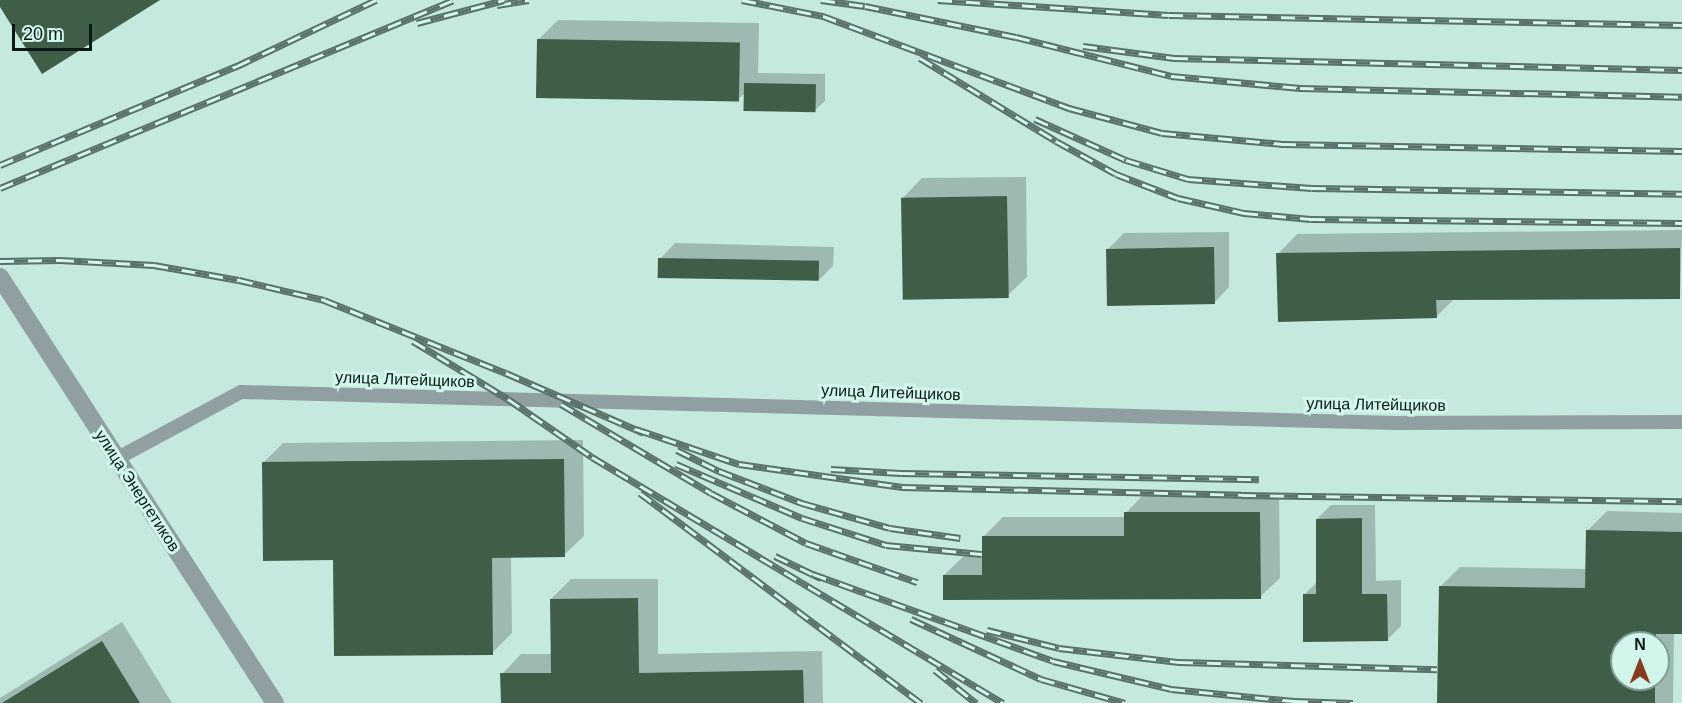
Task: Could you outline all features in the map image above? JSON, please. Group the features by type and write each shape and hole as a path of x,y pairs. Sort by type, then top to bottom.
{"street":[{"name":"улица Энергетиков","path":"0,278 275,703"}],"lane":[{"name":"улица Литейщиков","path":"116,459 241,392 1397,423 1682,422"}],"building":[{"path":"0,0 160,0 42,74 0,7"},
{"path":"537,39 740,43 739,102 536,98"},
{"path":"744,83 816,84 816,112 744,111"},
{"path":"1007,196 1009,298 903,300 901,198"},
{"path":"1214,247 1215,304 1107,306 1106,249"},
{"path":"1680,248 1680,299 1436,300 1437,318 1278,322 1276,253"},
{"path":"658,258 819,261 819,281 658,278"},
{"path":"564,459 565,557 492,558 493,655 334,656 333,560 263,561 262,462"},
{"path":"1124,512 1260,512 1261,599 943,600 943,575 982,575 982,536 1124,536"},
{"path":"1362,518 1362,594 1387,594 1388,641 1303,642 1303,594 1316,594 1316,519"},
{"path":"1586,530 1682,532 1682,634 1670,634 1670,631 1610,631 1610,691 1655,691 1655,703 1437,703 1439,586 1585,588"},
{"path":"638,598 639,673 803,670 804,703 501,703 500,673 551,673 550,599"},
{"path":"102,641 140,703 2,703"}],"railway":[{"path":"0,165 237,66 376,0"},
{"path":"0,188 453,0"},
{"path":"417,23 504,0"},
{"path":"497,5 529,0"},
{"path":"742,0 823,16 1069,108 1162,133 1282,144 1682,151"},
{"path":"821,0 865,6 1016,37 1171,76 1300,88 1682,97"},
{"path":"938,0 1169,15 1682,25"},
{"path":"1083,46 1174,58 1682,70"},
{"path":"920,58 1056,141 1116,174 1178,198 1244,213 1311,219 1682,223"},
{"path":"1035,119 1126,160 1188,179 1312,188 1682,194"},
{"path":"0,261 60,260 154,265 239,280 324,300 506,373 644,433"},
{"path":"413,341 508,399 592,457 1003,703"},
{"path":"561,404 711,493 806,543 917,582"},
{"path":"636,429 739,464 902,487 1242,495 1682,501"},
{"path":"677,450 719,471 802,503 890,528 960,538"},
{"path":"676,464 802,518 886,545 982,554"},
{"path":"831,469 901,473 1259,479"},
{"path":"640,493 921,703"},
{"path":"775,556 821,578"},
{"path":"813,574 1053,661 1171,689 1294,701 1353,703"},
{"path":"911,619 1041,679 1125,703"},
{"path":"987,630 1059,648 1179,662 1437,669"},
{"path":"935,670 976,703"}]}
